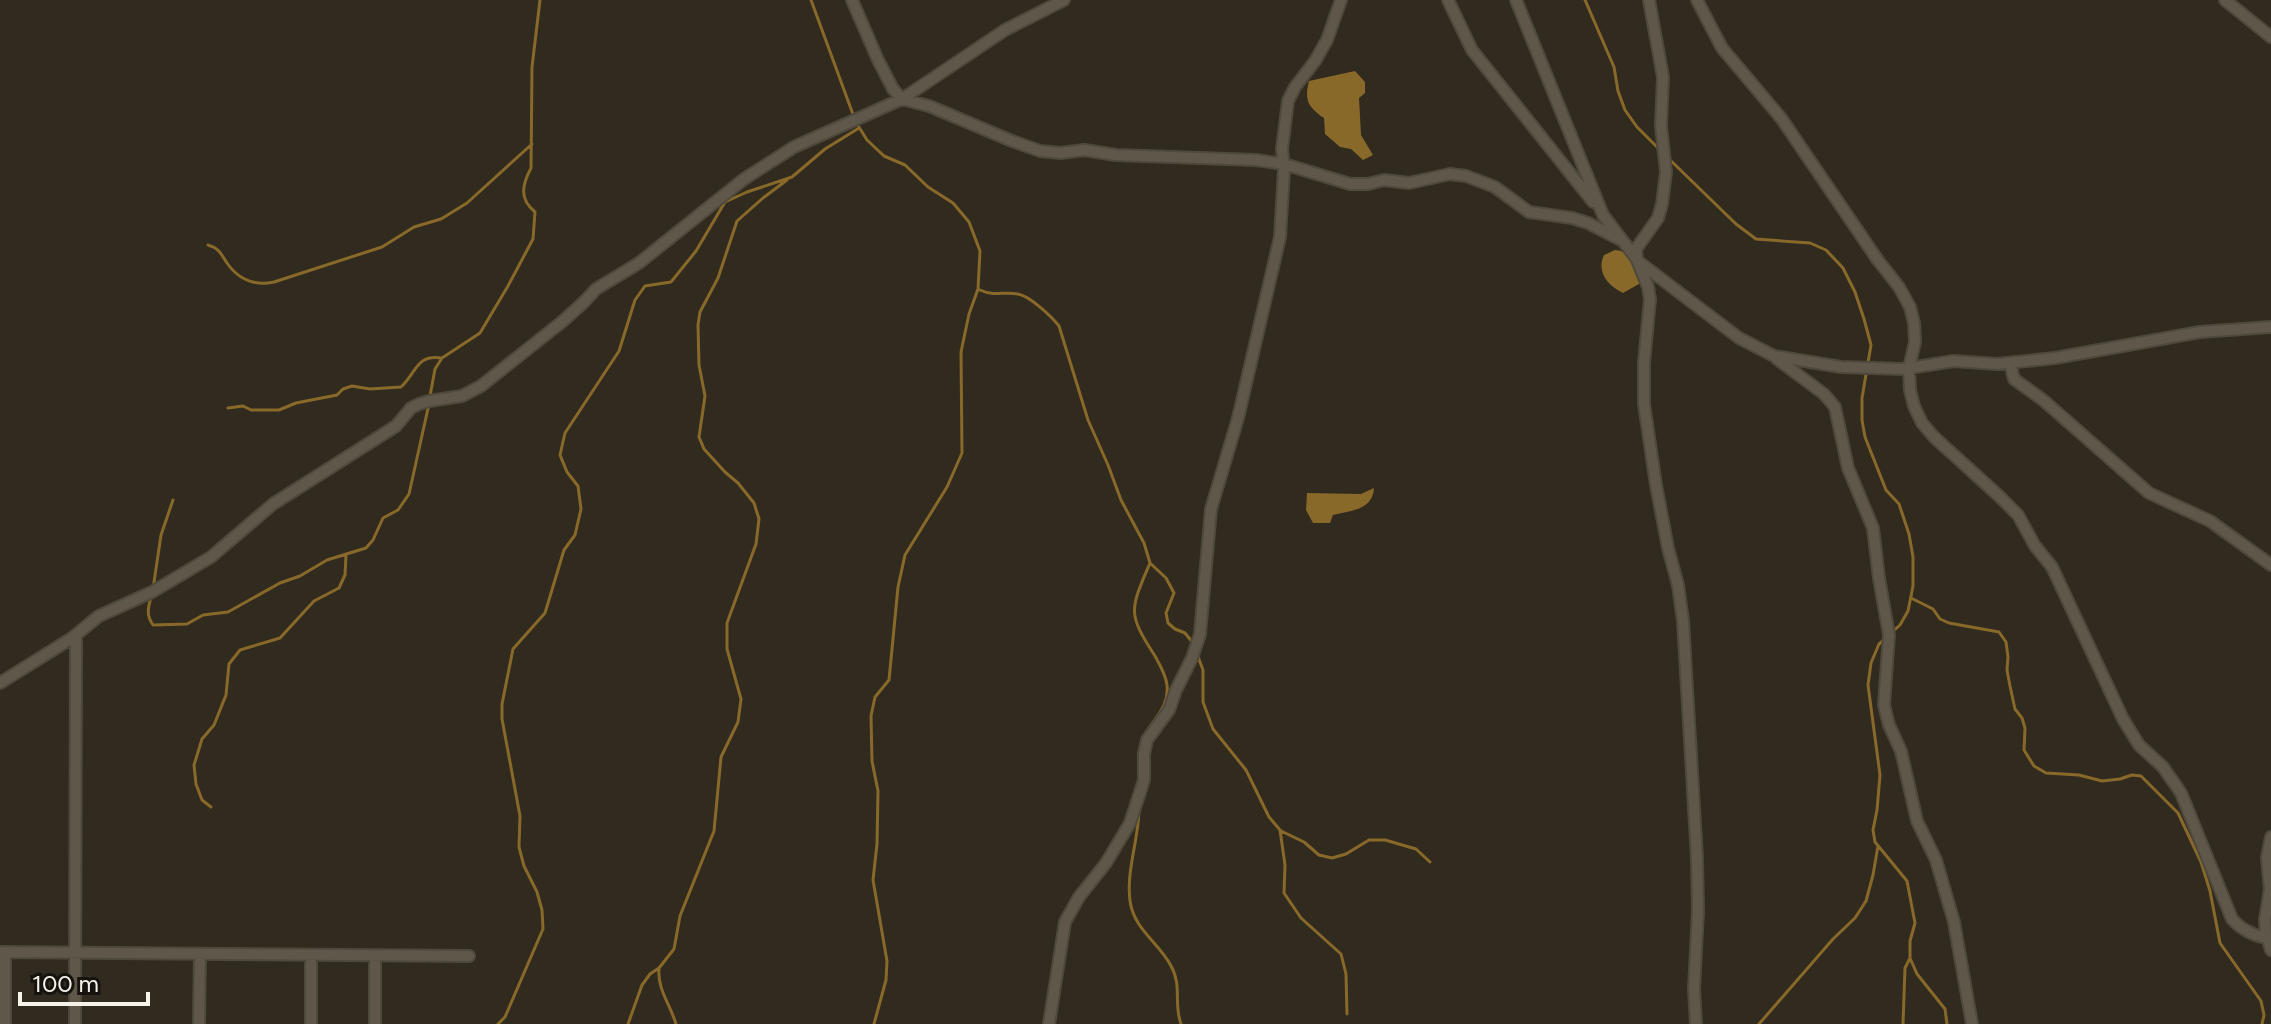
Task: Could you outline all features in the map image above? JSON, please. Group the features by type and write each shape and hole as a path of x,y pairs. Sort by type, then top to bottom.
{"street":[{"path":"852,0 888,80 902,99 929,106 1040,151 1061,153 1084,150 1116,155 1256,160 1284,164 1350,184 1384,180 1409,183 1450,174 1466,176 1495,187 1529,212 1572,218 1621,240"},
{"path":"0,683 31,666 99,616 152,592 211,557 273,504 396,426 411,408 429,401 462,396 481,386 563,321 596,289 639,263 703,211 794,147 902,99 1005,30 1064,0"},
{"path":"1049,1024 1065,922 1130,823 1144,780 1147,740 1169,710 1200,634 1211,509 1238,418 1280,237 1282,149 1288,101 1327,40 1341,0"},
{"path":"1448,0 1472,50 1637,260 1739,338 1774,356 1824,394 1835,407 1848,468 1873,528 1889,635 1884,705 1901,751 1917,821 1936,860 1954,922 1972,1024"},
{"path":"1516,0 1603,215"},
{"path":"1649,0 1663,77 1661,126 1666,172 1658,218 1638,244 1637,260 1650,299 1644,404 1658,497 1683,621 1697,858 1696,1024"},
{"path":"1697,0 1722,48 1781,118 1910,307 1915,342 1909,368 1910,390 1922,423 2018,515 2035,546 2052,567 2123,719 2139,745 2163,767 2181,793 2232,919 2240,928 2269,938"},
{"path":"2225,0 2271,37"},
{"path":"1774,356 1841,367 1909,368 1954,361 2010,363 2200,332 2271,327"},
{"path":"2010,363 2014,379 2043,400 2149,493 2210,521 2271,565"},
{"path":"75,1024 76,635"},
{"path":"2271,837 2267,858 2270,889 2265,920 2271,950"},
{"path":"5,1024 3,952 469,956"},
{"path":"199,1024 200,954"},
{"path":"311,955 311,1024"},
{"path":"375,956 375,1024"}],"shaded area":[{"path":"1355,71 1365,82 1365,93 1359,98 1361,135 1373,155 1363,160 1325,134 1324,118 1314,110 1307,98 1309,81"},
{"path":"1615,250 1630,257 1638,272 1639,284 1623,293 1608,282 1601,267 1604,255"},
{"path":"1374,488 1370,501 1365,505 1333,515 1330,523 1313,523 1306,510 1307,493 1361,494"}],"waterway":[{"path":"430,396 435,369 442,358 480,333 533,239 535,212 526,202 524,192 531,168 532,67 540,0"},
{"path":"811,0 854,117"},
{"path":"1585,0 1614,67 1625,110 1659,149"},
{"path":"857,124 867,140 884,156 905,165 928,187 953,203 969,222 980,251 978,289 961,352 962,453 947,487 905,555 898,587 889,680 875,697 871,716 872,761 878,791 873,880 887,961 886,980 874,1024"},
{"path":"498,1024 505,1017 543,929 537,892 524,866 519,847 520,816 502,704 513,649 545,613 564,550 575,535 581,509 578,486 567,472 560,455 565,433 619,351 635,300 645,286 671,282 696,251 725,202 792,177 825,149 859,128"},
{"path":"208,245 217,250 242,278 260,283 274,282 382,247 414,227 441,219 467,203 532,144"},
{"path":"1667,157 1736,224 1756,239 1810,243 1826,250 1843,268 1855,292 1871,345 1862,398 1865,437 1886,490 1899,504 1913,557 1913,586 1908,611 1890,634"},
{"path":"628,1024 642,985 674,949 680,916 714,831 721,757 738,722 741,699 727,649 727,623 756,544 759,519 754,503 704,449 699,437 705,396 699,365 700,312 718,278 737,221 787,180"},
{"path":"980,290 1023,296 1040,307 1059,326 1088,420 1121,500 1144,543 1150,563 1138,591 1134,611 1140,630 1164,674 1167,695 1139,752"},
{"path":"228,408 243,406 251,410 279,410 296,403 337,395 352,386 370,389 401,387 422,361 442,358"},
{"path":"151,597 148,611 153,625 187,624 203,615 228,612 327,560 366,548 383,518 398,510 409,494 429,404"},
{"path":"153,589 161,535 173,500"},
{"path":"211,807 202,800 194,765 202,739 214,725 226,695 229,664 240,650 280,638 314,601 339,588 345,575 346,555"},
{"path":"1150,563 1166,578 1174,593 1166,613 1168,623 1185,633 1193,643"},
{"path":"1911,598 1933,609 1940,619 1949,623 1999,632 2006,642 2007,670 2015,709 2025,728 2024,750 2034,766 2046,773 2079,775 2102,781 2141,776 2178,813 2201,862 2220,943 2261,1001 2262,1024"},
{"path":"1885,639 1879,644 1871,663 1868,685 1880,775 1873,830 1875,842 1907,881 1915,923 1910,941 1910,958 1917,974 1945,1009 1947,1024"},
{"path":"1197,654 1203,670 1203,702 1213,729 1246,770 1269,817 1280,830 1285,865 1284,893 1301,918 1341,954 1346,974 1347,1014"},
{"path":"1139,808 1130,901 1136,919 1174,972 1181,1024"},
{"path":"1281,831 1304,842 1319,855 1332,858 1346,854 1369,840 1385,840 1416,849 1430,862"},
{"path":"1759,1024 1855,918 1866,901 1878,846"},
{"path":"1903,1024 1905,968 1910,958"},
{"path":"659,968 662,990 676,1024"}]}
